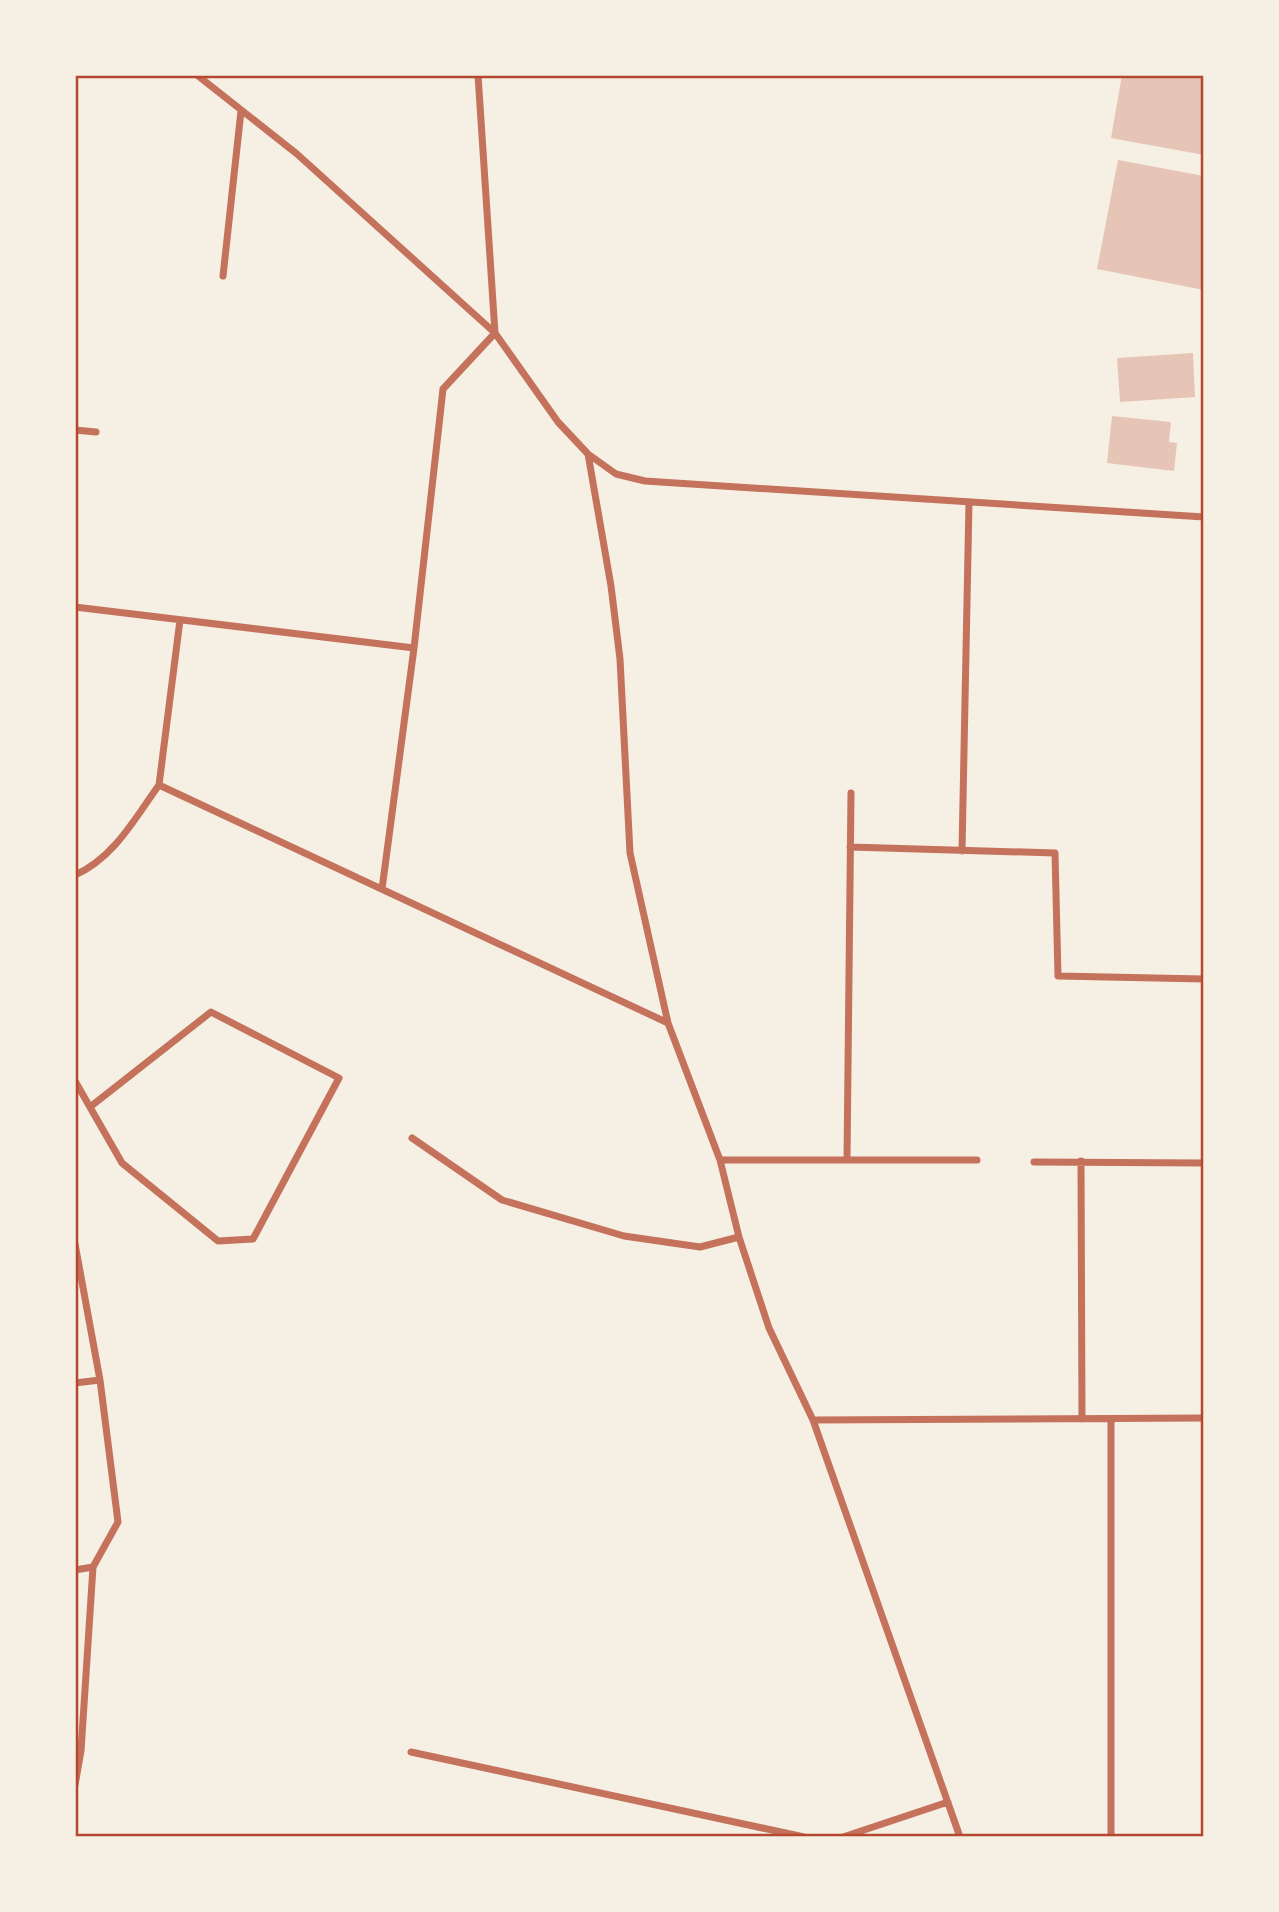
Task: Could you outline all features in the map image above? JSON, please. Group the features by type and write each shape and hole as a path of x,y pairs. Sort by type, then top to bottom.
{"street":[{"path":"197,75 297,154 495,333 558,422 588,454 616,474 645,481 1204,517"},
{"path":"382,889 414,648 443,389 495,333 478,75"},
{"path":"223,276 242,111"},
{"path":"75,430 96,432"},
{"path":"588,454 611,586 620,659 630,853 668,1023 720,1160 739,1237 769,1328 813,1420 960,1837"},
{"path":"962,850 969,502"},
{"path":"75,607 414,648"},
{"path":"75,875 86,870 116,846 159,785 180,620"},
{"path":"159,785 668,1023"},
{"path":"848,1159 851,793"},
{"path":"850,848 1055,853 1058,976 1204,979"},
{"path":"75,1081 122,1163 218,1241 254,1239 339,1078 211,1012 90,1107"},
{"path":"412,1138 502,1200 624,1236 700,1247 739,1237"},
{"path":"720,1160 977,1160"},
{"path":"1081,1161 1082,1419"},
{"path":"1034,1162 1204,1163"},
{"path":"75,1244 100,1380 118,1522 93,1567 81,1751 75,1785"},
{"path":"75,1383 100,1380"},
{"path":"813,1420 1204,1418"},
{"path":"1111,1419 1111,1837"},
{"path":"75,1570 93,1567"},
{"path":"411,1752 804,1837"},
{"path":"843,1837 948,1802"}],"building":[{"path":"1122,75 1204,78 1204,155 1111,138"},
{"path":"1118,160 1204,176 1204,290 1097,269"},
{"path":"1193,353 1195,397 1120,402 1117,358"},
{"path":"1112,416 1171,422 1169,442 1177,443 1174,471 1107,463"}]}
